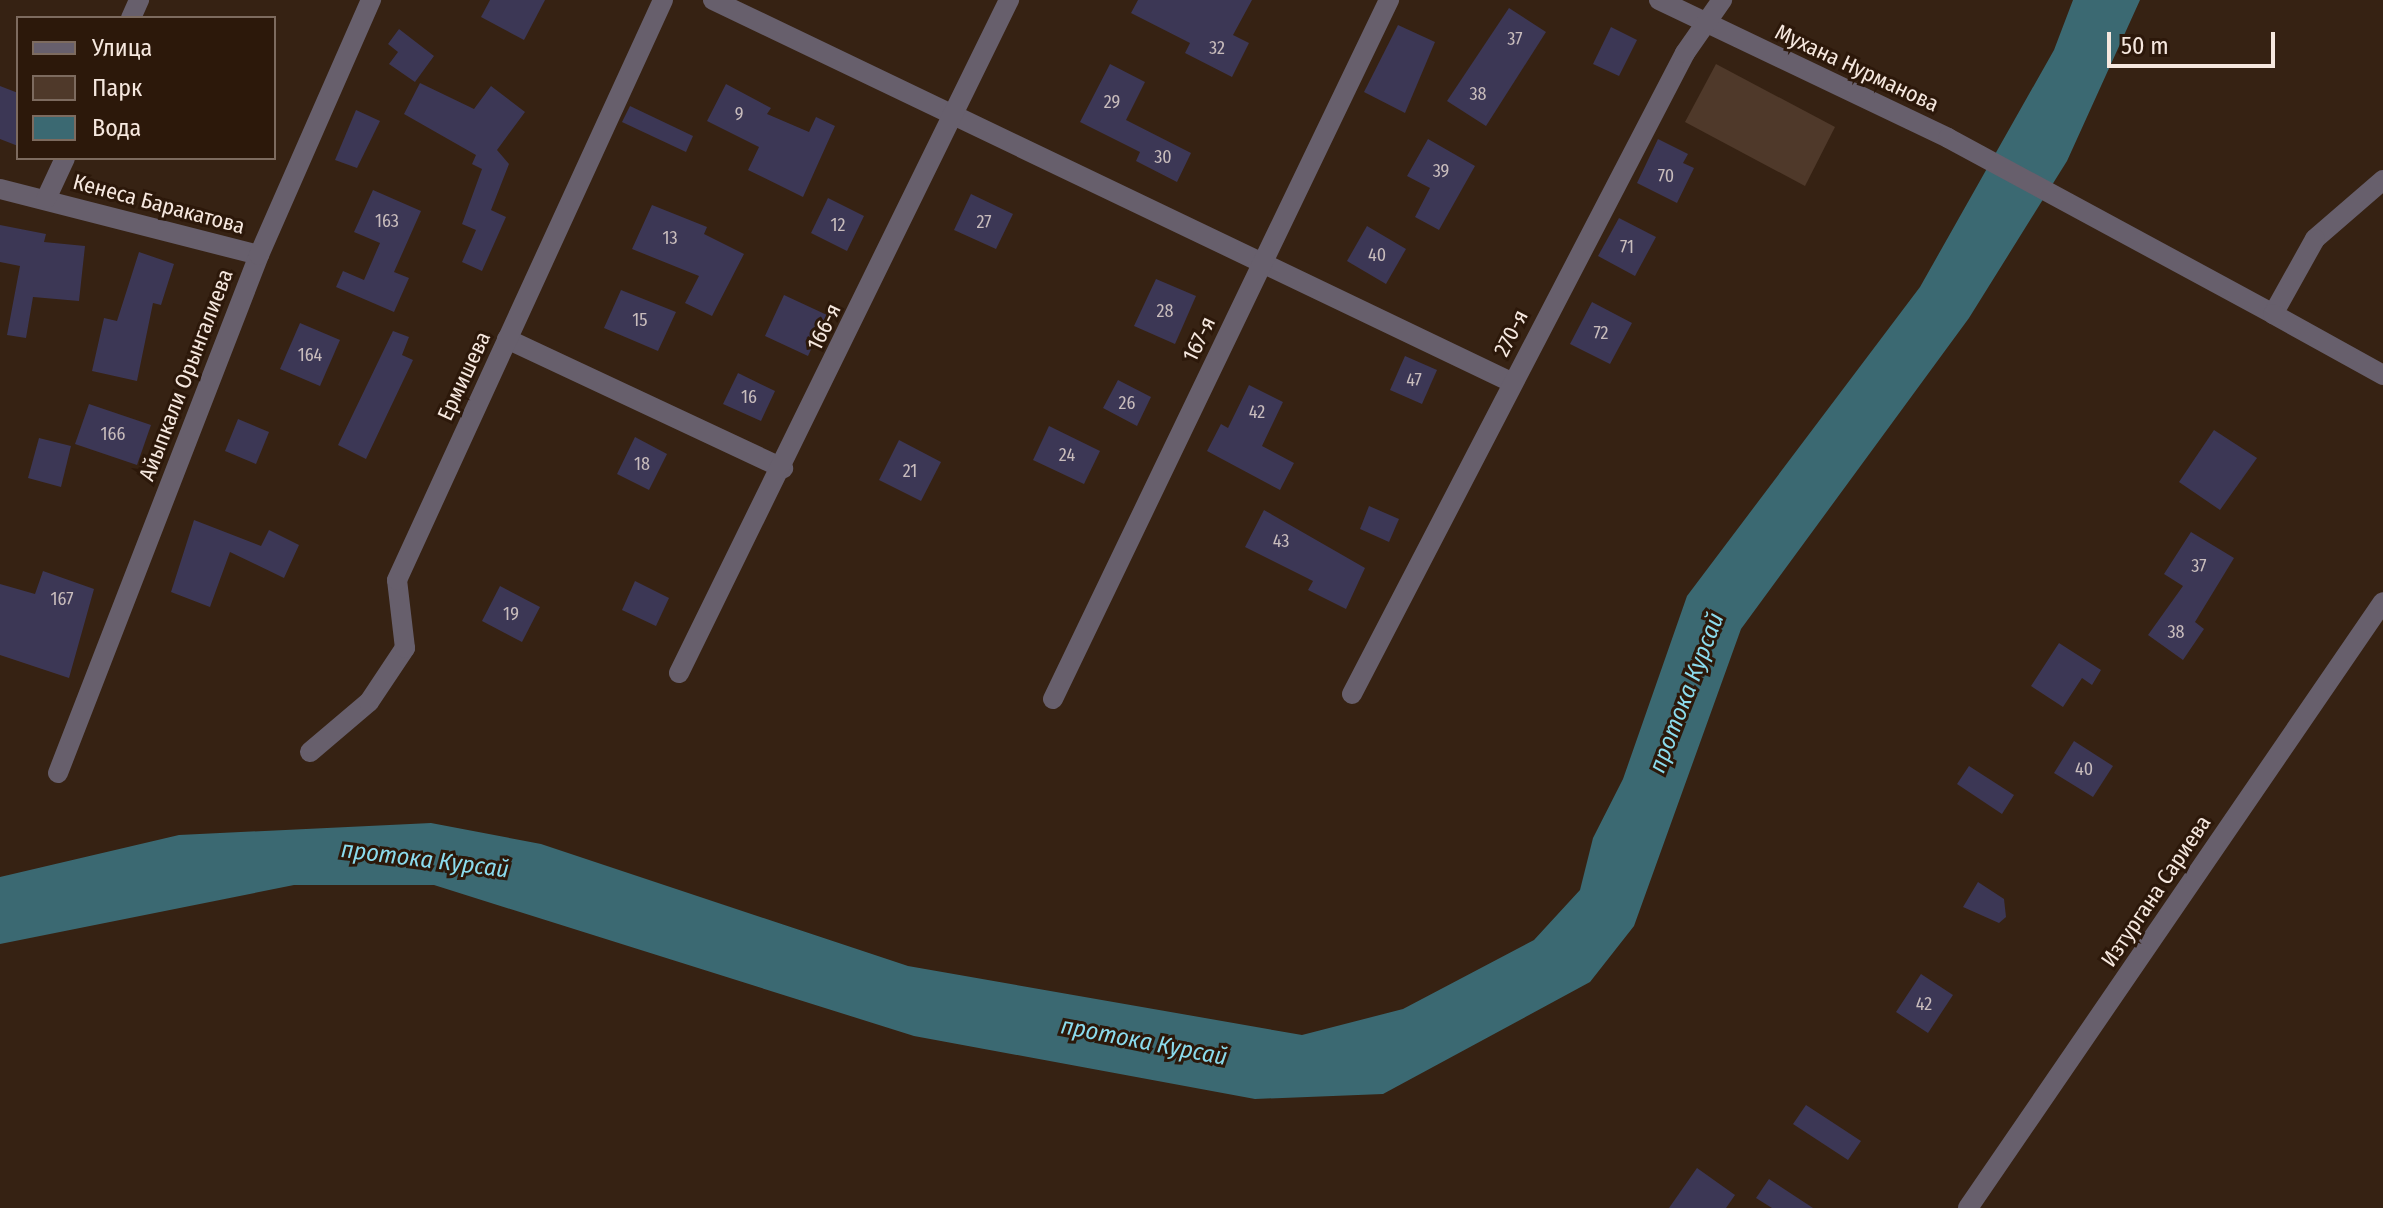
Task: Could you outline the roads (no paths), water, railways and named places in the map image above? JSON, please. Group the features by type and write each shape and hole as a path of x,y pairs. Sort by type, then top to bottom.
{"street":[{"name":"Айыпкали Орынгалиева","path":"58,773 259,255 371,0"},
{"name":"Ермишева","path":"310,752 369,702 405,648 397,580 663,0"},
{"path":"713,0 1513,383"},
{"name":"166-я","path":"679,673 783,468 1009,0"},
{"name":"167-я","path":"1053,699 1389,0"},
{"name":"Мухана Нурманова","path":"1659,0 1948,138 2193,268 2383,375"},
{"name":"270-я","path":"1352,694 1685,53 1710,25 1722,0"},
{"path":"46,199 64,160"},
{"path":"2273,314 2315,239 2383,180"},
{"name":"Кенеса Баракатова","path":"0,189 259,255"},
{"path":"507,339 783,468"},
{"name":"Изтургана Сариева","path":"1968,1208 2375,630 2383,602"}],"water":[{"name":"протока Курсай","path":"2073,0 2140,0 2067,161 1969,318 1741,629 1634,926 1590,982 1383,1094 1255,1099 914,1036 434,885 294,885 0,944 0,877 179,835 431,823 541,844 908,966 1302,1035 1403,1009 1534,940 1580,890 1593,838 1623,779 1687,596 1920,287 2054,50"}]}
